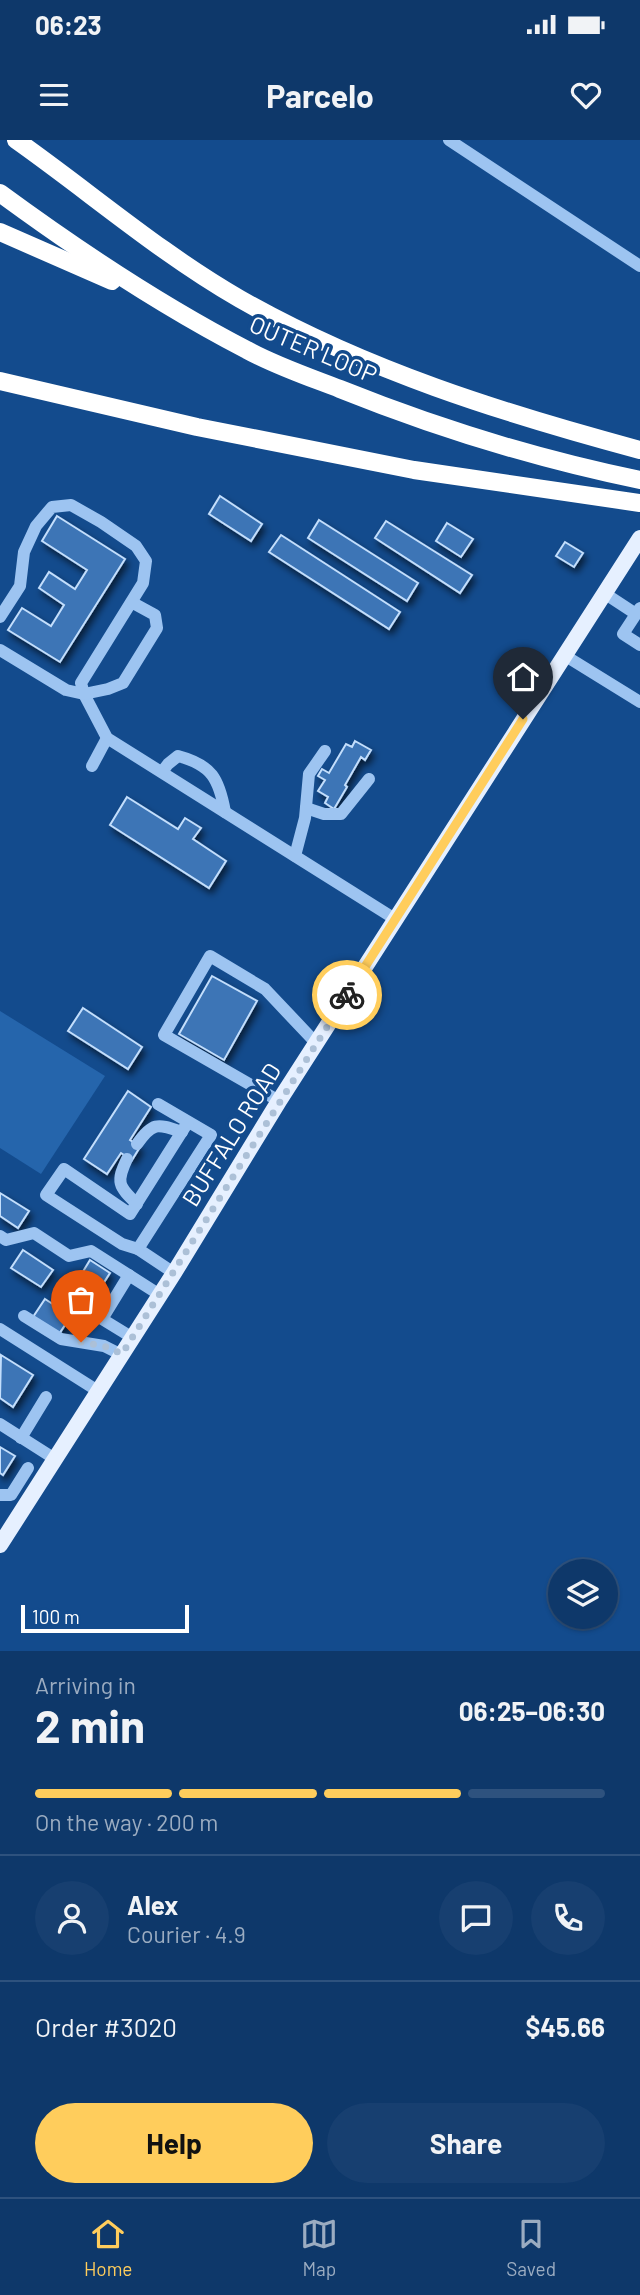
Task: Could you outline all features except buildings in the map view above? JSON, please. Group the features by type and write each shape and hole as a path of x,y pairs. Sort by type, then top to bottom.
{"highway":[{"name":"OUTER LOOP","path":"16,140 159,247 241,299 319,339 376,365 471,401 640,450"},
{"path":"27,140 55,167"},
{"name":"OUTER LOOP","path":"0,193 70,245 157,300 249,351 396,412 499,444 640,480"},
{"path":"0,232 157,300"},
{"path":"0,381 197,427 414,470 640,503"}],"main road":[{"name":"BUFFALO ROAD","path":"1,1540 174,1273 394,919 564,654 638,546"}],"street":[{"path":"449,140 640,266"},
{"path":"0,617 20,586 24,552 36,526 51,507 71,505 136,546 146,561 144,583 82,683 84,694 107,738 394,919"},
{"path":"604,593 638,611 623,634 640,645"},
{"path":"0,650 66,690 84,694 108,690 123,683 157,628 155,615 133,603"},
{"path":"564,654 640,702"},
{"path":"92,766 107,738"},
{"path":"295,856 306,808 309,774 325,751"},
{"path":"162,772 167,764 178,756 197,761 212,774 221,789 225,812"},
{"path":"306,808 324,814 341,814 369,779"},
{"path":"279,1101 164,1035 210,956 265,989 316,1043"},
{"path":"158,1104 185,1127"},
{"path":"137,1143 147,1129 160,1125 185,1127 211,1135 138,1249"},
{"path":"174,1273 138,1249 122,1244 46,1195 64,1169 130,1214 185,1127"},
{"path":"127,1159 119,1176 122,1190 136,1204"},
{"path":"0,1236 6,1240 34,1233 69,1256 90,1251 160,1295"},
{"path":"129,1275 102,1319 132,1338"},
{"path":"24,1317 61,1339 104,1346 122,1354"},
{"path":"0,1329 98,1391"},
{"path":"21,1438 46,1397"},
{"path":"0,1424 55,1459"},
{"path":"0,1495 11,1494 28,1468"}],"shaded area":[{"path":"0,1011 105,1076 41,1174 0,1148"}],"way so far":[{"path":"81,1342 104,1346 122,1354 347,995"}],"route":[{"path":"347,995 523,719"}]}
